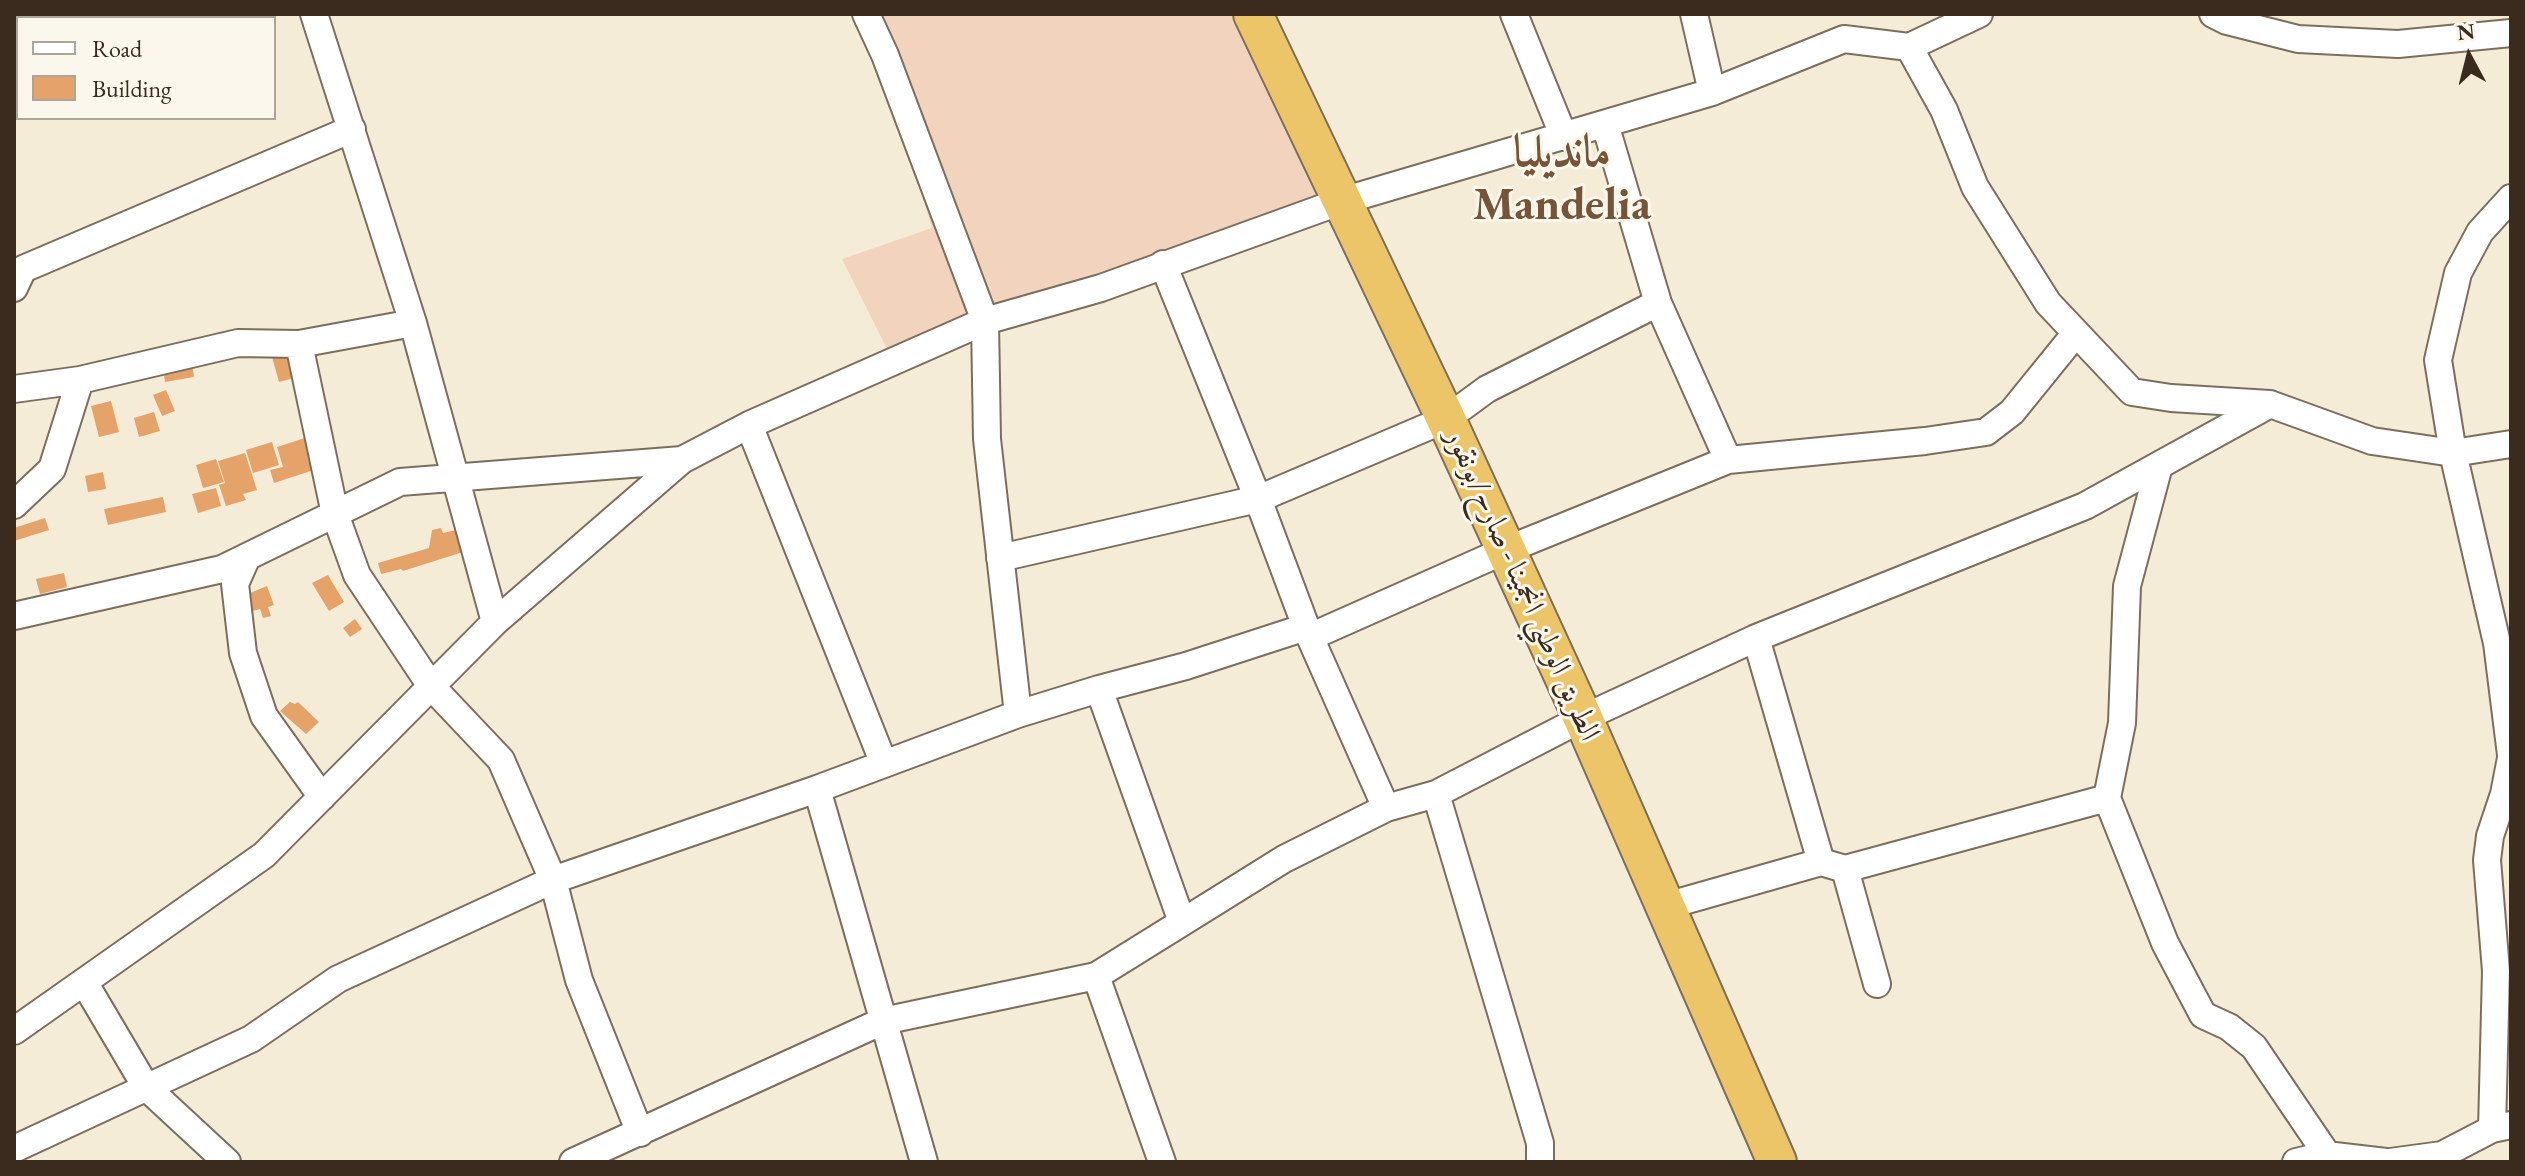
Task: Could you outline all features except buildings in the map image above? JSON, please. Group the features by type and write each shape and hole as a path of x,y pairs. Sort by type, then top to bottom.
{"highway":[{"name":"الطريق الوطني انجمينا - صارح/بونقور","path":"1253,14 1446,419 1583,718 1777,1162"}],"street":[{"path":"314,14 413,323 495,622"},
{"path":"866,14 885,55 985,321 987,439 1018,714"},
{"path":"1514,14 1564,137"},
{"path":"1694,14 1712,92"},
{"path":"14,1031 264,855 495,622 682,460 749,425 985,321 1101,288 1342,201 1712,92 1844,39 1909,47 1979,14"},
{"path":"2213,14 2227,21 2298,39 2398,44 2511,33"},
{"path":"1909,47 1944,110 1975,187 2048,303 2132,392 2171,398 2270,404 2372,441 2453,453 2511,444"},
{"path":"1605,124 1658,303 1728,460"},
{"path":"14,288 23,269 352,129"},
{"path":"2296,1162 2329,1159 2388,1162 2442,1155 2502,1127 2496,971 2487,860 2490,836 2504,794 2511,757 2508,706 2497,643 2453,453 2438,360 2458,273 2480,232 2511,198"},
{"path":"1163,264 1308,632 1386,808"},
{"path":"1000,558 1258,499 1446,419 1487,389 1658,303"},
{"path":"14,389 80,380 238,343 299,344 413,323"},
{"path":"14,1149 251,1039 338,979 553,880 817,789 1018,714 1308,632 1728,460 1986,432 2012,412 2076,333"},
{"path":"299,344 335,514 357,575 431,686 501,760 553,880 579,980 640,1133"},
{"path":"14,505 52,469 80,380"},
{"path":"573,1162 883,1021 1096,976 1284,859 1386,808 1436,794 1583,718 1756,638 2085,506 2270,404"},
{"path":"749,425 884,764"},
{"path":"14,616 222,569 400,482 682,460"},
{"path":"2159,466 2127,586 2122,723 2107,798 2165,943 2203,1015 2229,1027 2254,1047 2329,1159"},
{"path":"247,557 235,584 243,653 264,716 322,797"},
{"path":"1756,638 1877,984"},
{"path":"1099,689 1182,922"},
{"path":"817,789 924,1162"},
{"path":"1436,794 1540,1143 1540,1162"},
{"path":"1666,906 2107,798"},
{"path":"1096,976 1162,1162"},
{"path":"84,982 146,1087 227,1162"}],"shaded area":[{"path":"869,14 1241,14 1332,197 890,355 842,259 932,228"}],"district":[{"name":"مانديليا Mandelia","path":"1562,180"}]}
